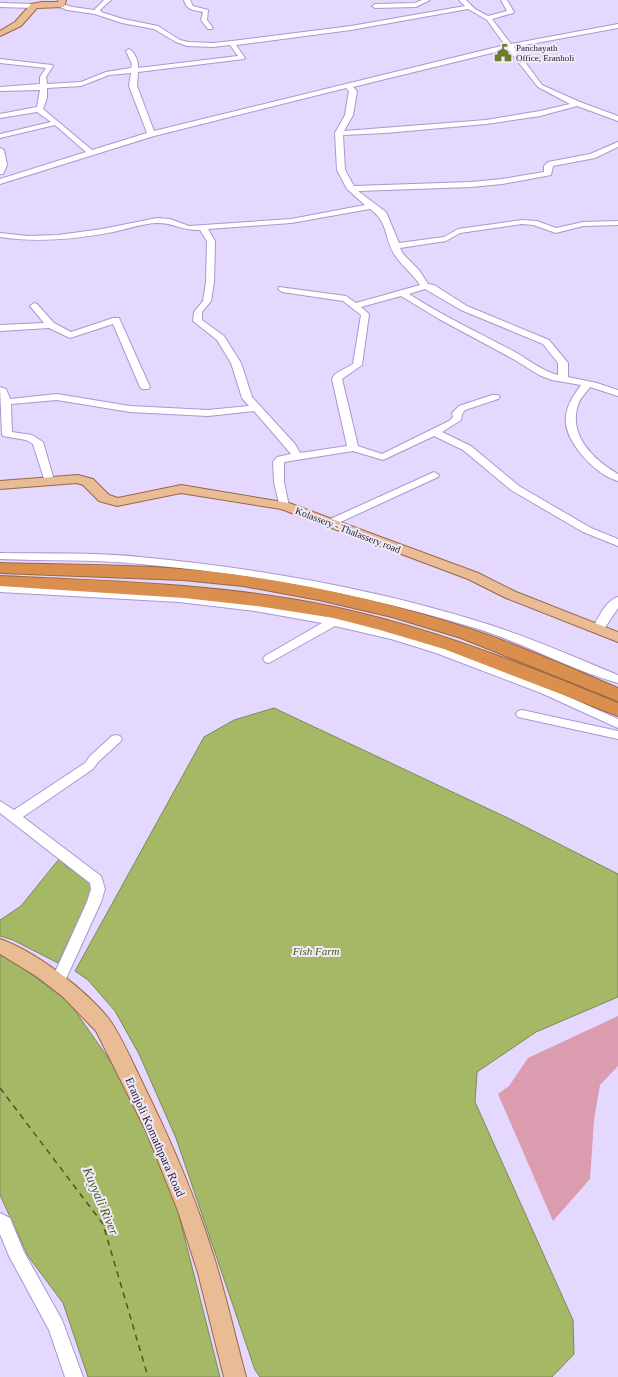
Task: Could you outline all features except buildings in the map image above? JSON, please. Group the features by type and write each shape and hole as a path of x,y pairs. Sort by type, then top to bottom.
{"highway":[{"path":"0,568 156,573 241,580 282,587 348,601 446,627 545,664 618,695"},
{"path":"0,581 139,588 234,597 345,615 438,640 524,671 618,710"}],"main road":[{"path":"0,34 18,24 34,6 60,3"},
{"name":"Kolassery - Thalassery road","path":"0,485 49,480 78,479 84,480 104,498 117,502 181,489 284,506 473,576 511,594 618,637"},
{"name":"Eranjoli Komathpara Road","path":"0,946 58,981 86,1007 103,1026 155,1129 187,1205 199,1240 235,1377"}],"street":[{"path":"98,13 97,9 108,0"},
{"path":"187,0 188,5 191,7 206,11 204,20 210,28"},
{"path":"375,6 397,2 400,6 416,5 427,0"},
{"path":"462,0 487,18 540,86 576,104 618,120"},
{"path":"487,18 511,12 504,0"},
{"path":"60,3 65,9 83,10 122,21 156,27 178,41 187,44 207,45 338,30 420,18 470,7"},
{"path":"0,5 34,6"},
{"path":"0,182 151,134 349,87 509,46 618,26"},
{"path":"0,89 81,84 90,82 108,73 242,58 232,43"},
{"path":"129,50 135,64 133,70 133,86 151,134"},
{"path":"0,61 50,66 43,77 45,91 44,103 39,109 0,116"},
{"path":"349,87 353,90 350,115 339,133 341,170 352,189 386,218 400,255 416,272 425,286"},
{"path":"339,133 404,130 506,121 540,114 576,104"},
{"path":"39,109 92,154"},
{"path":"0,136 54,123"},
{"path":"352,189 381,186 407,187 488,183 546,174 548,173 548,166 551,164 592,156 618,144"},
{"path":"0,150 3,165 0,172"},
{"path":"0,235 27,237 60,236 106,231 156,221 171,221 176,225 189,228 291,221 371,206"},
{"path":"606,222 618,218"},
{"path":"397,246 446,239 458,231 522,222 534,223 556,231 583,224 606,222 618,223"},
{"path":"203,227 210,242 210,282 207,301 198,312 197,321 221,338 236,363 247,398 282,436 297,456"},
{"path":"354,306 402,294 425,286 431,288 464,308 546,342 563,363 563,379"},
{"path":"282,289 346,299 365,314 365,323 357,365 338,376 337,379 353,448"},
{"path":"402,294 425,309 525,361 551,378 587,384 618,392"},
{"path":"34,306 51,325 70,335 116,320 145,387"},
{"path":"0,328 51,325"},
{"path":"587,384 573,406 572,430 577,444 589,458 618,478"},
{"path":"0,390 3,391 7,402 7,434 28,437 38,442 49,480"},
{"path":"7,402 57,397 130,409 208,413 255,408"},
{"path":"284,506 279,482 278,462 281,459 353,448 383,457 452,422 458,418 457,413 462,408 494,397"},
{"path":"434,432 467,448 515,488 587,530 618,543"},
{"path":"330,523 434,475"},
{"path":"0,556 139,560 254,574 325,586 406,605 481,626 618,679"},
{"path":"0,588 180,598 239,606 332,622 379,632 446,653 588,708 618,724"},
{"path":"598,629 610,609 618,601"},
{"path":"268,659 332,622"},
{"path":"522,714 618,735"},
{"path":"14,817 89,766 94,759 116,739"},
{"path":"0,806 96,880 98,889 94,902 58,981"},
{"path":"0,1221 4,1223 18,1256 56,1326 74,1377"}],"shaded area":[{"path":"618,1016 618,1066 600,1085 594,1120 590,1179 553,1221 498,1094 509,1086 528,1058"}],"water":[{"name":"Fish Farm","path":"274,708 512,820 618,874 618,997 536,1032 477,1072 475,1102 573,1320 574,1354 552,1377 260,1377 255,1370 176,1138 139,1054 115,1011 88,980 75,971 204,737 234,720"},
{"path":"59,859 68,868 84,876 94,888 58,963 13,940 0,936 0,920 21,906"},
{"name":"Kuyyali River","path":"0,954 5,955 69,1002 120,1075 172,1188 220,1377 88,1377 63,1303 28,1256 0,1195"}],"ferry route":[{"path":"0,1088 103,1224 148,1377"}],"place":[{"name":"Panchayath Office, Eranholi","path":"503,53"}]}
